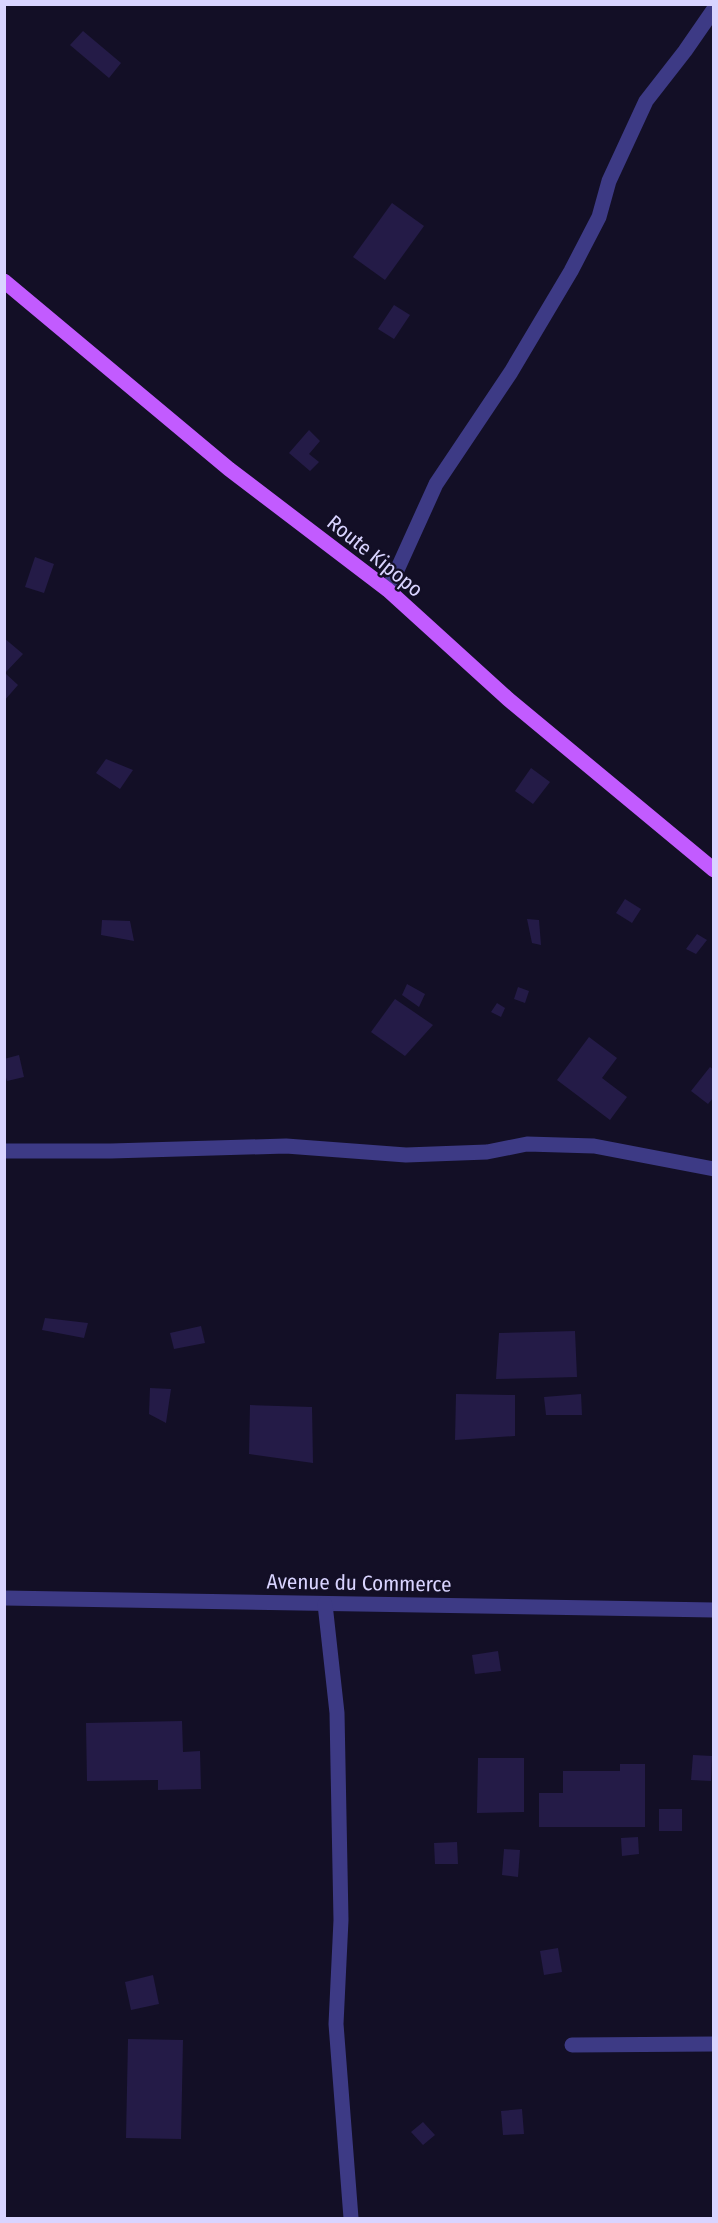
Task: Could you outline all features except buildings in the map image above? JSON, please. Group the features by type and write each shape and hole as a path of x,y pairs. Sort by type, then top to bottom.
{"main road":[{"name":"Route Kipopo","path":"4,281 230,469 388,590 508,699 714,870"}],"street":[{"path":"388,590 436,484 511,372 571,271 599,217 609,181 646,101 714,9"},
{"path":"4,1151 111,1151 286,1146 406,1155 487,1152 527,1144 594,1146 714,1169"},
{"name":"Avenue du Commerce","path":"4,1598 714,1611"},
{"path":"325,1604 337,1713 341,1920 336,2024 351,2218"},
{"path":"572,2045 714,2044"}]}
